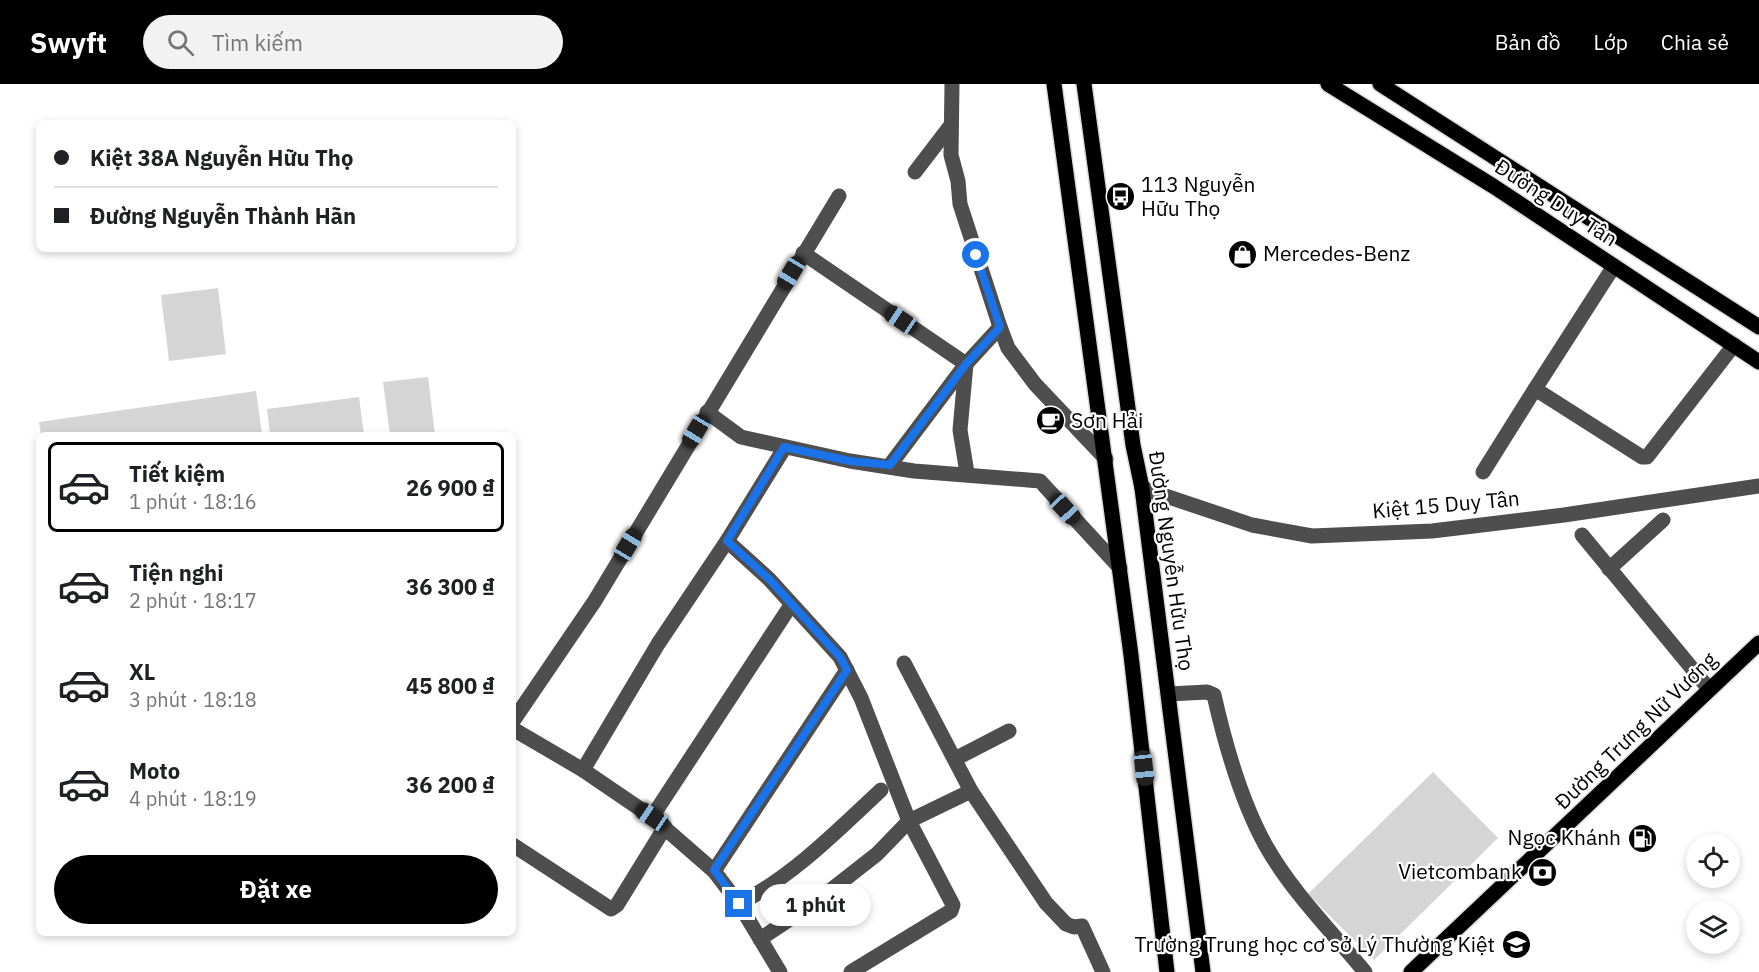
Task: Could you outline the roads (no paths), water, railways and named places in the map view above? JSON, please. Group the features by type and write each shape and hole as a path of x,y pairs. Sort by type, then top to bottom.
{"main road":[{"path":"1042,84 1057,101"},
{"path":"1054,84 1120,568 1167,972"},
{"name":"Đường Duy Tân","path":"1328,84 1493,186 1759,362"},
{"name":"Đường Duy Tân","path":"1380,84 1759,327"},
{"name":"Đường Nguyễn Hữu Thọ","path":"1085,85 1133,445 1142,488 1203,972"},
{"name":"Đường Trưng Nữ Vương","path":"1412,972 1759,644"}],"street":[{"path":"952,84 951,155 958,181 960,204 1008,348 1035,384 1106,459"},
{"path":"915,172 951,125"},
{"path":"516,717 594,602 838,196"},
{"path":"803,253 966,364"},
{"path":"1484,472 1614,266"},
{"path":"890,465 966,364 1000,327"},
{"path":"1535,389 1642,457 1647,457 1734,345"},
{"path":"966,364 960,430 967,473"},
{"path":"707,412 741,437 850,461 890,465 914,471 967,473 1040,481 1120,568"},
{"path":"583,770 658,644 727,541 784,447"},
{"name":"Kiệt 15 Duy Tân","path":"1142,488 1252,525 1312,536 1432,531 1564,515 1759,486"},
{"path":"1609,569 1663,520"},
{"path":"1582,535 1710,689"},
{"path":"727,541 769,579 790,605 840,657 861,698 909,821 953,905 951,911 852,972"},
{"path":"652,817 790,605"},
{"path":"904,663 971,791 1046,903 1066,924 1074,927 1082,926 1103,972"},
{"path":"714,870 847,670"},
{"path":"1169,694 1207,692 1214,695 1251,815 1267,847 1302,895 1365,972"},
{"path":"516,731 583,770 652,817 714,870 739,904 780,972"},
{"path":"955,759 1009,731"},
{"path":"739,904 771,887 817,850 880,790"},
{"path":"760,939 877,855 909,821 971,791"},
{"path":"516,847 611,909 617,905 665,827"}],"place":[{"name":"113 Nguyễn Hữu Thọ","path":"1120,197"},
{"name":"Mercedes-Benz","path":"1242,254"},
{"name":"Sơn Hải","path":"1050,421"},
{"name":"Ngọc Khánh","path":"1642,838"},
{"name":"Vietcombank","path":"1543,872"},
{"name":"Trường Trung học cơ sở Lý Thường Kiệt","path":"1516,945"}]}
